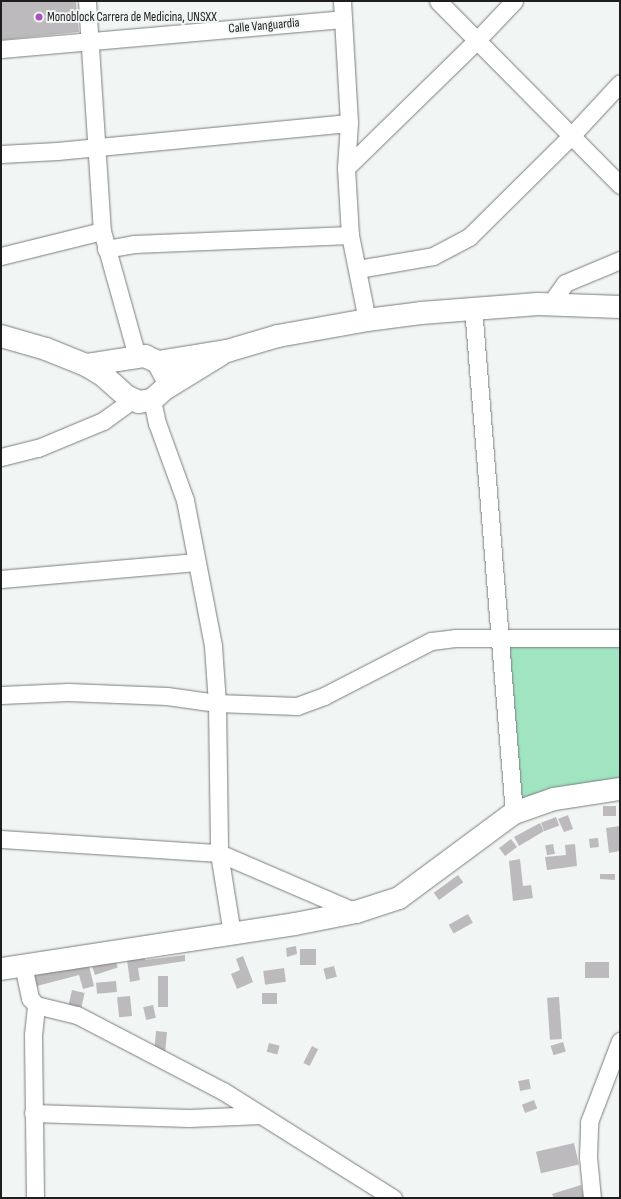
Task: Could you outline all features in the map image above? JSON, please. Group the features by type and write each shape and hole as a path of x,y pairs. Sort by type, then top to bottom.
{"street":[{"path":"87,1 95,146 102,231 134,357"},
{"path":"342,1 349,123 346,168 350,235 367,320"},
{"path":"438,1 620,185"},
{"path":"346,168 478,40 514,1"},
{"name":"Calle Vanguardia","path":"1,48 343,19"},
{"path":"358,269 433,256 469,237 571,136 620,83"},
{"path":"1,154 349,123"},
{"path":"1,256 102,231"},
{"path":"106,249 134,244 350,235"},
{"path":"550,304 565,283 620,260"},
{"path":"158,362 227,351 278,336 367,320 473,307 550,304 620,307"},
{"path":"473,307 498,637 514,813"},
{"path":"1,336 46,349 86,365 142,395"},
{"path":"142,395 227,351"},
{"path":"1,457 38,448 103,421 166,380 164,370 158,362 145,356 86,365"},
{"path":"134,357 122,367 119,379 142,395 156,423 184,500 212,646 217,703 219,853 232,934"},
{"path":"1,580 196,562"},
{"path":"1,695 68,692 167,696 217,703 297,706 324,696 431,641 455,638 498,637 620,638"},
{"path":"1,969 232,934 356,912 399,898 514,813 554,800 620,789"},
{"path":"1,839 219,853 356,912"},
{"path":"23,965 28,993 36,1005 33,1035 35,1198"},
{"path":"36,1005 77,1015 223,1091 393,1198"},
{"path":"592,1198 588,1157 589,1122 620,1041"},
{"path":"34,1113 124,1114 188,1118 261,1115"}],"green space":[{"path":"497,637 620,638 620,789 514,813"}],"building":[{"name":"Monoblock Carrera de Medicina, UNSXX","path":"1,1 76,1 79,32 1,40"},
{"path":"603,806 616,806 616,816 603,816"},
{"path":"568,815 573,829 564,832 558,819"},
{"path":"556,817 559,825 544,831 541,823"},
{"path":"540,823 544,831 519,846 514,837"},
{"path":"620,826 620,851 609,853 606,828"},
{"path":"598,838 599,847 590,848 589,839"},
{"path":"511,839 517,847 505,856 499,848"},
{"path":"553,844 555,854 547,855 545,846"},
{"path":"575,844 577,866 547,870 545,857 566,855 565,845"},
{"path":"520,859 523,886 531,885 533,898 513,901 509,861"},
{"path":"600,874 615,874 615,880 600,879"},
{"path":"458,875 463,882 439,900 434,893"},
{"path":"468,914 473,923 454,933 449,925"},
{"path":"296,946 297,954 287,957 286,948"},
{"path":"300,949 316,949 316,965 300,965"},
{"path":"185,955 185,961 138,968 140,980 130,982 127,960 145,957 145,960"},
{"path":"243,956 253,982 237,989 231,974 240,970 236,959"},
{"path":"115,959 118,968 95,975 92,966"},
{"path":"88,962 94,986 83,989 79,975 37,986 34,976"},
{"path":"585,962 609,962 609,978 585,978"},
{"path":"334,966 337,977 326,979 323,969"},
{"path":"284,968 286,982 265,985 263,971"},
{"path":"158,976 168,976 168,1007 158,1007"},
{"path":"116,981 117,992 97,994 96,983"},
{"path":"72,990 85,993 81,1010 68,1008"},
{"path":"262,993 277,993 277,1004 262,1004"},
{"path":"130,996 132,1016 119,1017 117,997"},
{"path":"559,997 562,1039 550,1040 547,998"},
{"path":"153,1005 156,1018 146,1020 143,1007"},
{"path":"156,1031 167,1032 165,1053 154,1052"},
{"path":"563,1042 566,1052 553,1055 551,1046"},
{"path":"269,1043 280,1046 277,1055 267,1052"},
{"path":"312,1046 318,1049 310,1066 303,1063"},
{"path":"529,1079 531,1089 520,1091 518,1081"},
{"path":"534,1100 537,1108 525,1113 522,1105"},
{"path":"574,1143 579,1164 541,1173 536,1152"},
{"path":"581,1185 584,1198 554,1198 552,1194"}],"place":[{"name":"Monoblock Carrera de Medicina, UNSXX","path":"39,17"}]}
